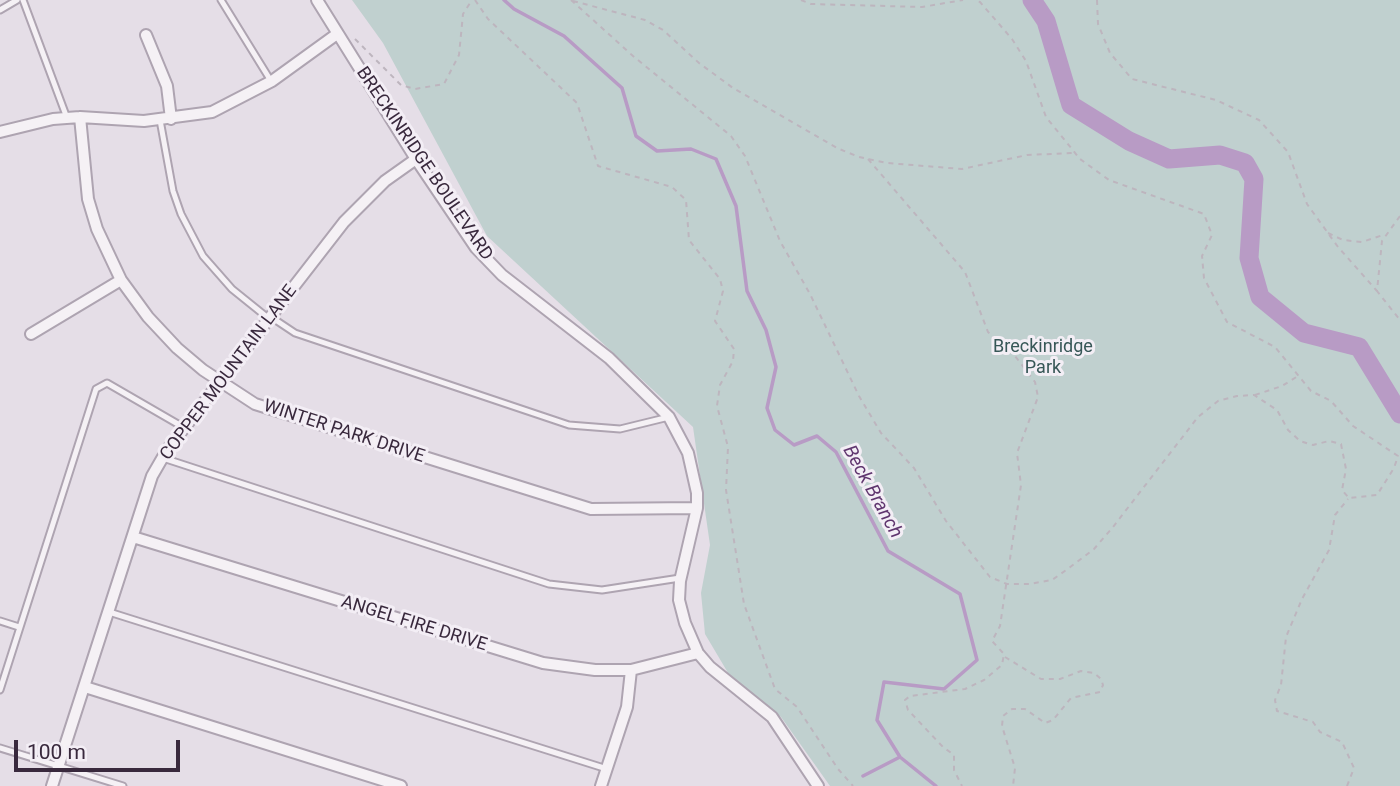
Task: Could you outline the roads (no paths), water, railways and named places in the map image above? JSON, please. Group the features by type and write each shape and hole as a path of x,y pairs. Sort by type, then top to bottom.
{"street":[{"name":"BRECKINRIDGE BOULEVARD","path":"317,0 416,159 489,262 609,358 669,417 688,453 697,508 680,578 679,600 698,653 725,681 772,717 818,786"},
{"path":"0,132 18,125 67,118 166,119 212,111 272,81 337,34"},
{"path":"146,35 167,86 166,119"},
{"name":"WINTER PARK DRIVE","path":"80,117 88,199 97,229 121,280 148,317 177,348 255,404 572,505 590,509 697,508"},
{"name":"COPPER MOUNTAIN LANE","path":"52,786 152,475 219,380 344,222 385,181 416,159"},
{"path":"31,334 121,280"},
{"name":"ANGEL FIRE DRIVE","path":"133,537 543,663 595,670 631,670 698,653"},
{"path":"601,786 627,707 631,670"},
{"path":"85,687 401,786"}],"lane":[{"path":"0,10 18,0"},
{"path":"23,0 67,118"},
{"path":"221,0 272,81"},
{"path":"166,119 173,191 181,214 203,256 232,289 295,333 569,425 620,429 669,417"},
{"path":"0,690 96,389 107,383 184,428"},
{"path":"163,458 549,584 602,590 680,578"},
{"path":"109,611 607,769"},
{"path":"0,621 19,627"},
{"path":"0,748 123,786"}],"waterway":[{"name":"Beck Branch","path":"504,0 514,9 564,36 622,88 636,136 657,151 691,149 716,159 736,206 747,291 766,330 776,367 767,408 775,430 794,445 817,436 836,452 888,551 960,594 977,660 944,689 884,682 877,720 900,757 936,786"},
{"path":"1032,0 1046,21 1071,105 1129,141 1169,159 1220,155 1245,163 1254,179 1249,258 1260,297 1304,333 1359,347 1400,414"},
{"path":"863,776 900,757"}],"park label":[{"name":"Breckinridge Park","path":"1043,357"}]}
